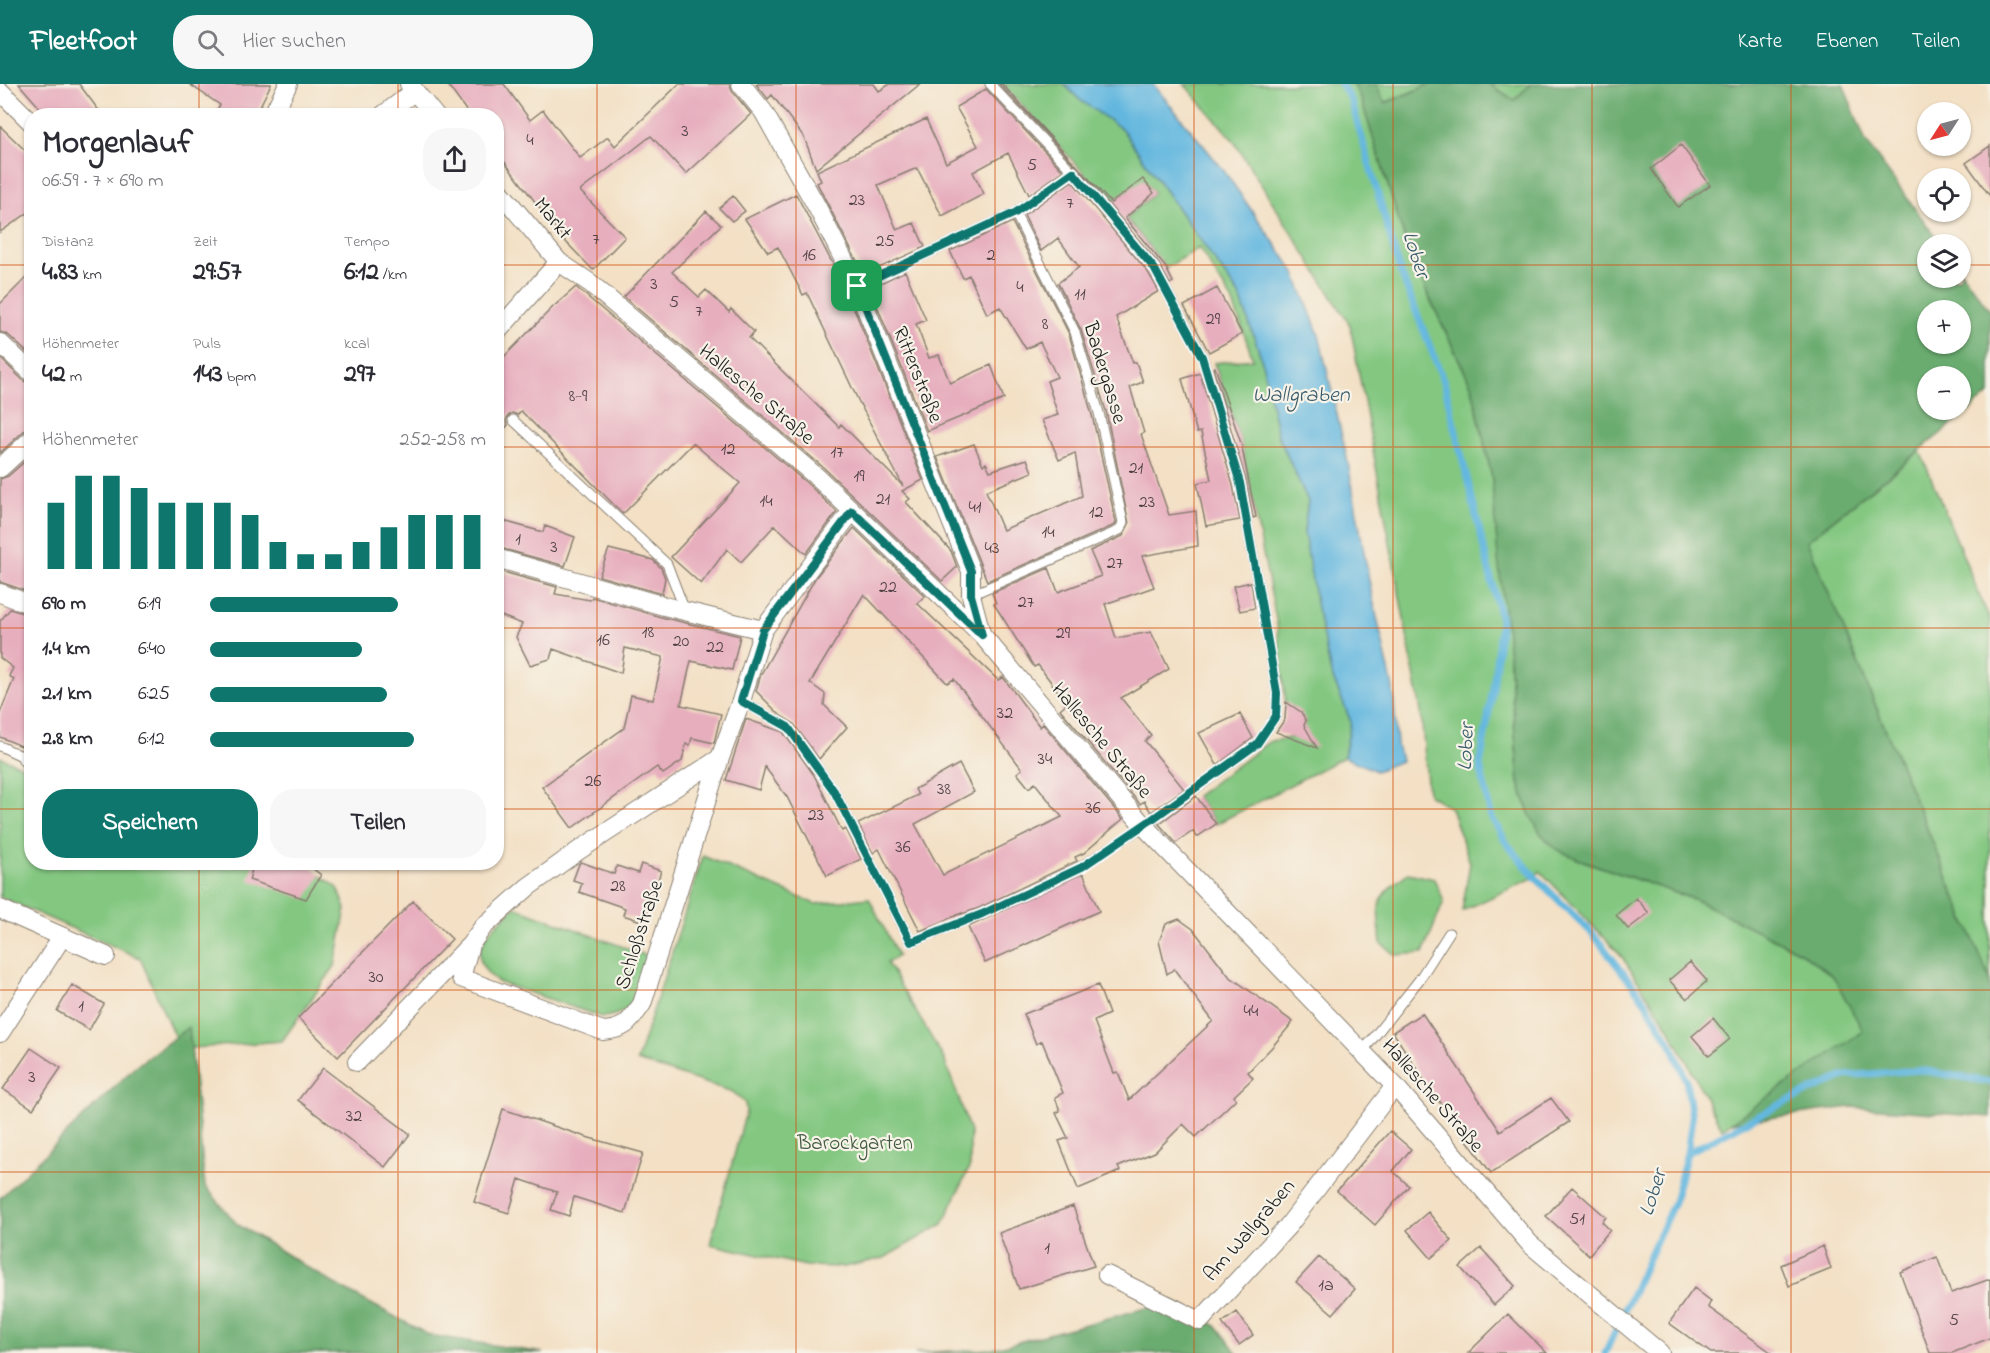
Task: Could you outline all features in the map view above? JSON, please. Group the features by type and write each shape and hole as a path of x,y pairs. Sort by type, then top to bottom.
{"street":[{"path":"276,108 288,84"},
{"name":"Ritterstraße","path":"741,84 763,111 817,207 857,286 971,571 971,595 982,635"},
{"path":"391,108 412,88 428,108"},
{"path":"0,91 24,115"},
{"name":"Markt","path":"504,197 559,262 504,324"},
{"name":"Hallesche Straße","path":"559,262 590,283 817,477 982,635 1143,825 1363,1051 1530,1244 1660,1353"},
{"path":"0,343 24,366"},
{"path":"0,468 24,446"},
{"name":"Schloßstraße","path":"470,945 461,978 603,1031 617,1030 627,1026 642,1004 763,630 852,511"},
{"path":"504,560 685,611 763,630"},
{"path":"0,593 24,602"},
{"name":"Schloßstraße","path":"357,1062 470,945 483,927 528,887 578,851 720,758"},
{"path":"0,909 106,956"},
{"path":"0,1033 62,937"},
{"name":"Am Wallgraben","path":"1107,1275 1200,1321 1288,1226 1395,1086"}],"lane":[{"path":"741,701 788,727 834,791 911,942 982,914 1082,867 1257,744 1276,716 1277,693 1240,483 1202,357 1154,268 1073,172 990,84"},
{"path":"857,286 1015,213 1073,172"},
{"name":"Badergasse","path":"971,595 1113,535 1120,530 1123,522 1099,414 1075,332 1015,213"},
{"path":"513,420 667,564 685,611"},
{"path":"0,746 24,754"},
{"path":"1363,1051 1419,981 1449,933"}],"green space":[{"path":"1002,84 1064,84 1080,100 1122,129 1240,296 1261,357 1278,435 1308,501 1304,532 1331,673 1351,722 1344,757 1216,824 1196,796 1270,741 1291,738 1301,733 1306,721 1286,707 1277,624 1241,443 1214,363 1253,359 1232,300 1199,248 1166,268 1126,218 1154,193 1143,180 1111,203"},
{"path":"1184,84 1353,84 1361,99 1411,259 1472,387 1492,478 1519,783 1529,813 1578,859 1696,900 1802,953 1833,976 1864,1031 1722,1129 1669,1028 1620,954 1540,871 1535,877 1462,911 1470,863 1451,808 1428,794 1421,712 1350,325 1233,140"},
{"path":"1353,84 1376,84 1385,103 1431,84 1489,84 1514,100 1531,84 1843,84 1866,142 1917,211 1917,222 1925,222 1934,234 1917,234 1917,288 1971,288 1971,285 1990,311 1990,394 1971,409 1971,366 1917,366 1917,420 1958,420 1807,541 1990,980 1990,1117 1851,1107 1730,1123 1863,1031 1833,976 1802,953 1696,900 1578,859 1556,849 1541,834 1529,813 1519,783 1492,478 1472,387 1411,259 1361,99"},
{"path":"1376,84 1431,84 1384,103"},
{"path":"1489,84 1531,84 1514,100"},
{"path":"1920,451 1990,621 1990,980 1807,541"},
{"path":"0,757 24,767 24,870 313,870 338,888 346,909 335,966 282,1041 180,1049 140,958 0,897"},
{"name":"Barockgarten","path":"703,856 815,904 869,898 898,956 887,963 943,1057 970,1132 970,1166 943,1224 884,1258 844,1267 806,1266 710,1244 746,1112 745,1103 733,1092 637,1061"},
{"path":"1408,873 1434,879 1444,901 1423,953 1395,955 1381,943 1380,902 1388,889"},
{"path":"515,907 648,956 639,988 630,1004 623,1011 602,1017 498,982 481,961 480,952 489,933"},
{"path":"189,1027 205,1186 237,1224 336,1285 429,1335 543,1353 0,1353 0,1198 136,1066"},
{"path":"1172,1301 1218,1327 1237,1353 914,1353 992,1349"}],"water":[{"name":"Wallgraben","path":"1064,84 1153,84 1222,168 1294,271 1319,335 1348,463 1371,591 1393,688 1397,744 1401,761 1376,771 1344,757 1351,722 1331,673 1316,603 1304,532 1308,501 1278,435 1261,357 1240,296 1122,129 1080,100"}],"building":[{"path":"19,84 79,84 97,108 40,108"},
{"path":"189,84 271,84 259,108 218,108 220,105"},
{"path":"447,84 504,84 530,120 543,110 580,158 608,137 615,146 679,84 730,84 732,91 751,114 686,174 651,136 580,191 625,237 593,270 566,242 504,161 504,108 464,108"},
{"path":"756,84 874,84 879,91 890,84 920,84 816,169 804,137 772,95 768,99"},
{"path":"999,84 1002,84 1111,203 1143,179 1154,193 1125,218 1166,268 1173,282 1170,284 1159,264 1078,168"},
{"path":"986,89 1063,171 1029,195 1008,153 973,172 984,194 942,216 917,168 878,185 897,230 914,223 925,247 864,275 817,183 821,181 817,171 926,119 946,163 978,146 956,107"},
{"path":"0,126 24,149 24,216 0,232"},
{"path":"1681,145 1710,185 1678,207 1651,169"},
{"path":"1990,146 1990,196 1971,168 1966,163"},
{"path":"1072,181 1148,272 1159,291 1116,317 1133,363 1136,362 1143,382 1130,387 1144,433 1141,434 1169,515 1196,511 1198,546 1142,556 1154,587 1105,604 1116,638 1151,632 1169,669 1121,698 1151,735 1145,741 1184,789 1151,812 1144,801 1140,804 1060,709 1067,703 1038,665 1034,667 994,604 996,603 992,593 1049,568 1058,592 1101,576 1090,551 1123,536 1129,524 1106,411 1081,330 1058,283 1079,267 1058,238 1041,251 1024,215"},
{"path":"796,194 847,291 923,480 902,491 910,499 906,502 951,551 957,567 942,581 824,468 624,297 706,211 721,225 672,272 699,297 706,290 729,312 731,309 754,332 749,338 839,427 841,424 903,486 858,400 807,293 803,295 778,247 768,252 745,219"},
{"path":"733,196 745,211 732,221 719,208"},
{"path":"1012,222 1069,334 1092,415 1116,522 1115,525 987,581 937,457 974,444 983,465 986,463 990,471 1027,459 1032,472 986,491 1003,530 1082,496 1075,453 1059,460 1042,420 1058,415 1047,381 1057,377 1040,342 1026,349 1000,307 987,314 969,275 963,278 950,251"},
{"path":"905,271 926,320 916,324 929,358 939,355 950,383 991,365 1004,399 927,431 870,288"},
{"path":"24,280 24,350 8,335 0,332 0,304"},
{"path":"576,287 809,485 837,512 806,554 775,525 741,562 727,549 701,584 671,557 740,483 693,443 623,514 521,411 518,415 512,413 508,416 506,421 508,425 504,429 504,357"},
{"path":"1217,288 1242,334 1209,352 1184,306"},
{"path":"0,358 24,381 24,431 0,453"},
{"path":"1215,367 1241,443 1256,517 1253,518 1246,481 1213,368"},
{"path":"1200,373 1233,485 1240,520 1206,526 1197,483 1211,480 1201,432 1197,433 1182,379"},
{"path":"24,462 24,590 0,582 0,479 8,476"},
{"path":"504,521 543,532 545,526 575,537 565,566 504,549"},
{"path":"854,528 925,596 917,603 998,680 1003,677 1040,727 1043,724 1123,819 1084,853 1075,857 1077,861 979,908 920,931 879,849 873,853 858,824 918,795 915,789 959,764 974,792 915,824 943,875 1062,817 1035,783 1029,788 1017,773 1022,769 954,679 947,683 864,594 810,683 825,694 824,705 847,727 819,759 793,723 781,716 756,691 761,674 816,577"},
{"path":"609,549 653,560 661,568 665,578 662,594 599,576"},
{"path":"504,572 557,587 555,594 590,600 592,597 740,636 732,670 691,661 681,705 721,714 714,743 692,738 690,745 686,744 682,761 663,774 657,767 572,828 542,787 624,728 631,695 653,700 663,657 625,648 621,673 553,649 550,659 530,665 516,637 522,624 504,617"},
{"path":"1251,582 1255,608 1240,611 1233,586"},
{"path":"10,609 24,613 24,744 21,746 0,737 0,713 14,679 9,676 13,668 0,658 0,621"},
{"path":"1286,702 1301,712 1306,721 1304,725 1317,748 1276,732 1285,719"},
{"path":"1240,714 1253,738 1217,765 1199,733"},
{"path":"746,719 783,732 814,775 842,831 846,829 861,859 827,876 787,797 765,767 759,790 726,780"},
{"path":"1196,796 1216,824 1197,837 1193,831 1176,843 1159,824"},
{"path":"581,862 614,874 617,866 638,873 641,864 661,871 644,922 623,915 625,908 579,892 582,883 573,880"},
{"path":"252,870 314,870 321,875 306,899 249,880"},
{"path":"1083,873 1099,911 985,963 968,927"},
{"path":"1636,898 1649,913 1628,929 1616,915"},
{"path":"413,901 452,939 338,1057 298,1018"},
{"path":"1179,919 1193,929 1229,976 1293,1022 1248,1072 1253,1078 1234,1096 1236,1099 1196,1137 1183,1124 1155,1152 1118,1167 1120,1171 1078,1189 1059,1141 1068,1138 1056,1113 1060,1111 1055,1097 1063,1093 1042,1041 1036,1044 1024,1014 1098,985 1109,1014 1094,1021 1114,1073 1118,1072 1129,1100 1213,1021 1174,969 1167,974 1159,941 1166,924"},
{"path":"1690,962 1707,981 1687,999 1669,980"},
{"path":"72,985 104,1004 89,1030 57,1011"},
{"path":"1422,1013 1500,1131 1551,1098 1569,1122 1491,1173 1427,1085 1393,1032"},
{"path":"1713,1018 1730,1039 1709,1056 1692,1036"},
{"path":"31,1048 61,1068 33,1109 3,1089"},
{"path":"323,1068 410,1134 385,1167 298,1100"},
{"path":"503,1109 586,1137 643,1153 625,1213 574,1197 569,1216 551,1210 557,1192 519,1179 509,1213 474,1202"},
{"path":"1390,1131 1411,1149 1393,1171 1409,1186 1375,1225 1337,1191"},
{"path":"1572,1187 1606,1217 1602,1222 1610,1230 1589,1255 1546,1216"},
{"path":"1073,1206 1094,1266 1019,1289 999,1233"},
{"path":"1428,1212 1452,1241 1431,1258 1407,1230"},
{"path":"1823,1246 1831,1269 1789,1286 1781,1265"},
{"path":"1481,1248 1515,1286 1494,1305 1460,1267"},
{"path":"1319,1257 1355,1289 1333,1314 1296,1282"},
{"path":"1937,1257 1951,1293 1990,1279 1990,1338 1952,1353 1930,1353 1900,1272"},
{"path":"1694,1288 1711,1301 1708,1307 1772,1353 1711,1353 1669,1323"},
{"path":"1237,1312 1253,1335 1239,1345 1222,1323"},
{"path":"1508,1314 1547,1353 1468,1353"}],"waterway":[{"name":"Lober","path":"1341,84 1351,100 1400,271 1444,382 1501,620 1493,688 1480,765 1491,817 1508,845 1535,877 1593,934 1642,997 1672,1046 1686,1080 1692,1118 1687,1153 1674,1202 1605,1353"},
{"path":"1687,1153 1779,1105 1844,1076 1920,1070 1990,1082"}],"route":[{"path":"1073,172 1154,268 1202,357 1240,483 1277,693 1276,716 1257,744 1082,867 982,914 911,942 834,791 788,727 741,701 763,630 852,511 982,635 971,595 971,571 857,286 1015,213 1073,172"}]}
